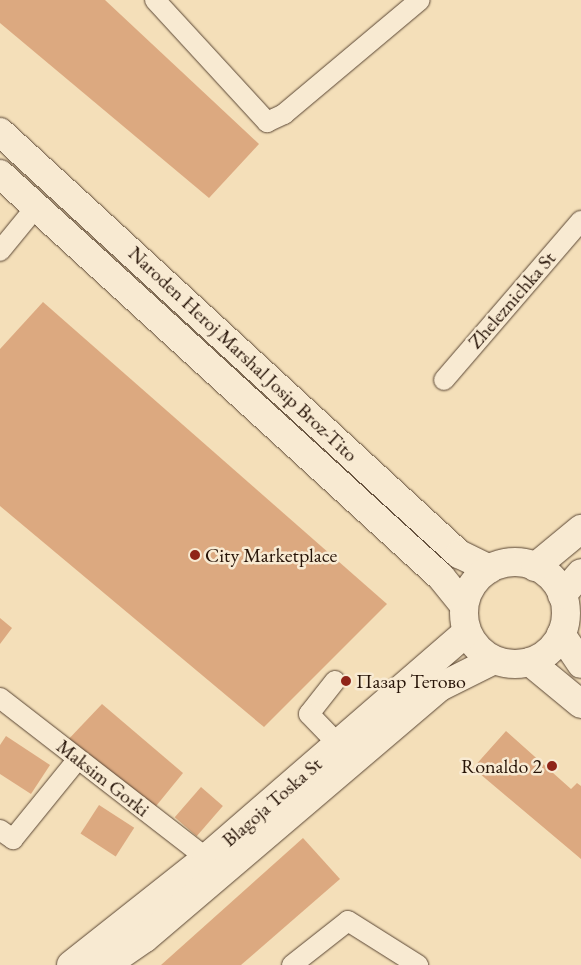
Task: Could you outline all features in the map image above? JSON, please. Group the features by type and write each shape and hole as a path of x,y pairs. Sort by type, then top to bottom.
{"main road":[{"name":"Naroden Heroj Marshal Josip Broz-Tito","path":"0,132 460,554 490,569"},
{"name":"Naroden Heroj Marshal Josip Broz-Tito","path":"0,174 441,577 466,618 478,648 494,660"},
{"path":"535,567 581,530"},
{"path":"466,618 473,584 490,569 512,563 535,567 551,578 562,595 566,614 561,634 549,651 530,662 494,660"},
{"path":"562,595 581,573"},
{"name":"Blagoja Toska St","path":"71,965 206,858 338,744 466,618"},
{"path":"561,634 581,664"},
{"name":"Blagoja Toska St","path":"106,965 145,938 440,687 494,660"},
{"path":"530,662 581,704"}],"street":[{"path":"154,0 268,122 284,114 420,0"},
{"path":"0,252 36,207"},
{"name":"Zheleznichka St","path":"444,380 581,220"},
{"path":"335,681 309,714 338,744"},
{"name":"Maksim Gorki","path":"0,698 206,858"},
{"path":"0,830 13,839 78,759"},
{"path":"292,965 348,921 410,963"}],"building":[{"path":"0,0 105,0 259,144 209,198 0,23"},
{"name":"City Marketplace","path":"43,302 387,604 264,727 0,506 0,349"},
{"path":"0,618 12,628 0,644"},
{"path":"102,704 183,773 152,811 64,744"},
{"path":"506,731 571,789 577,783 581,786 581,859 473,768"},
{"path":"6,736 50,765 31,794 0,774 0,745"},
{"path":"201,787 223,806 197,836 175,817"},
{"path":"99,805 134,828 116,856 80,834"},
{"path":"303,838 340,879 241,965 161,965"}],"place":[{"name":"City Marketplace","path":"195,555"},
{"name":"Пазар Тетово","path":"346,681"},
{"name":"Ronaldo 2","path":"552,766"}]}
